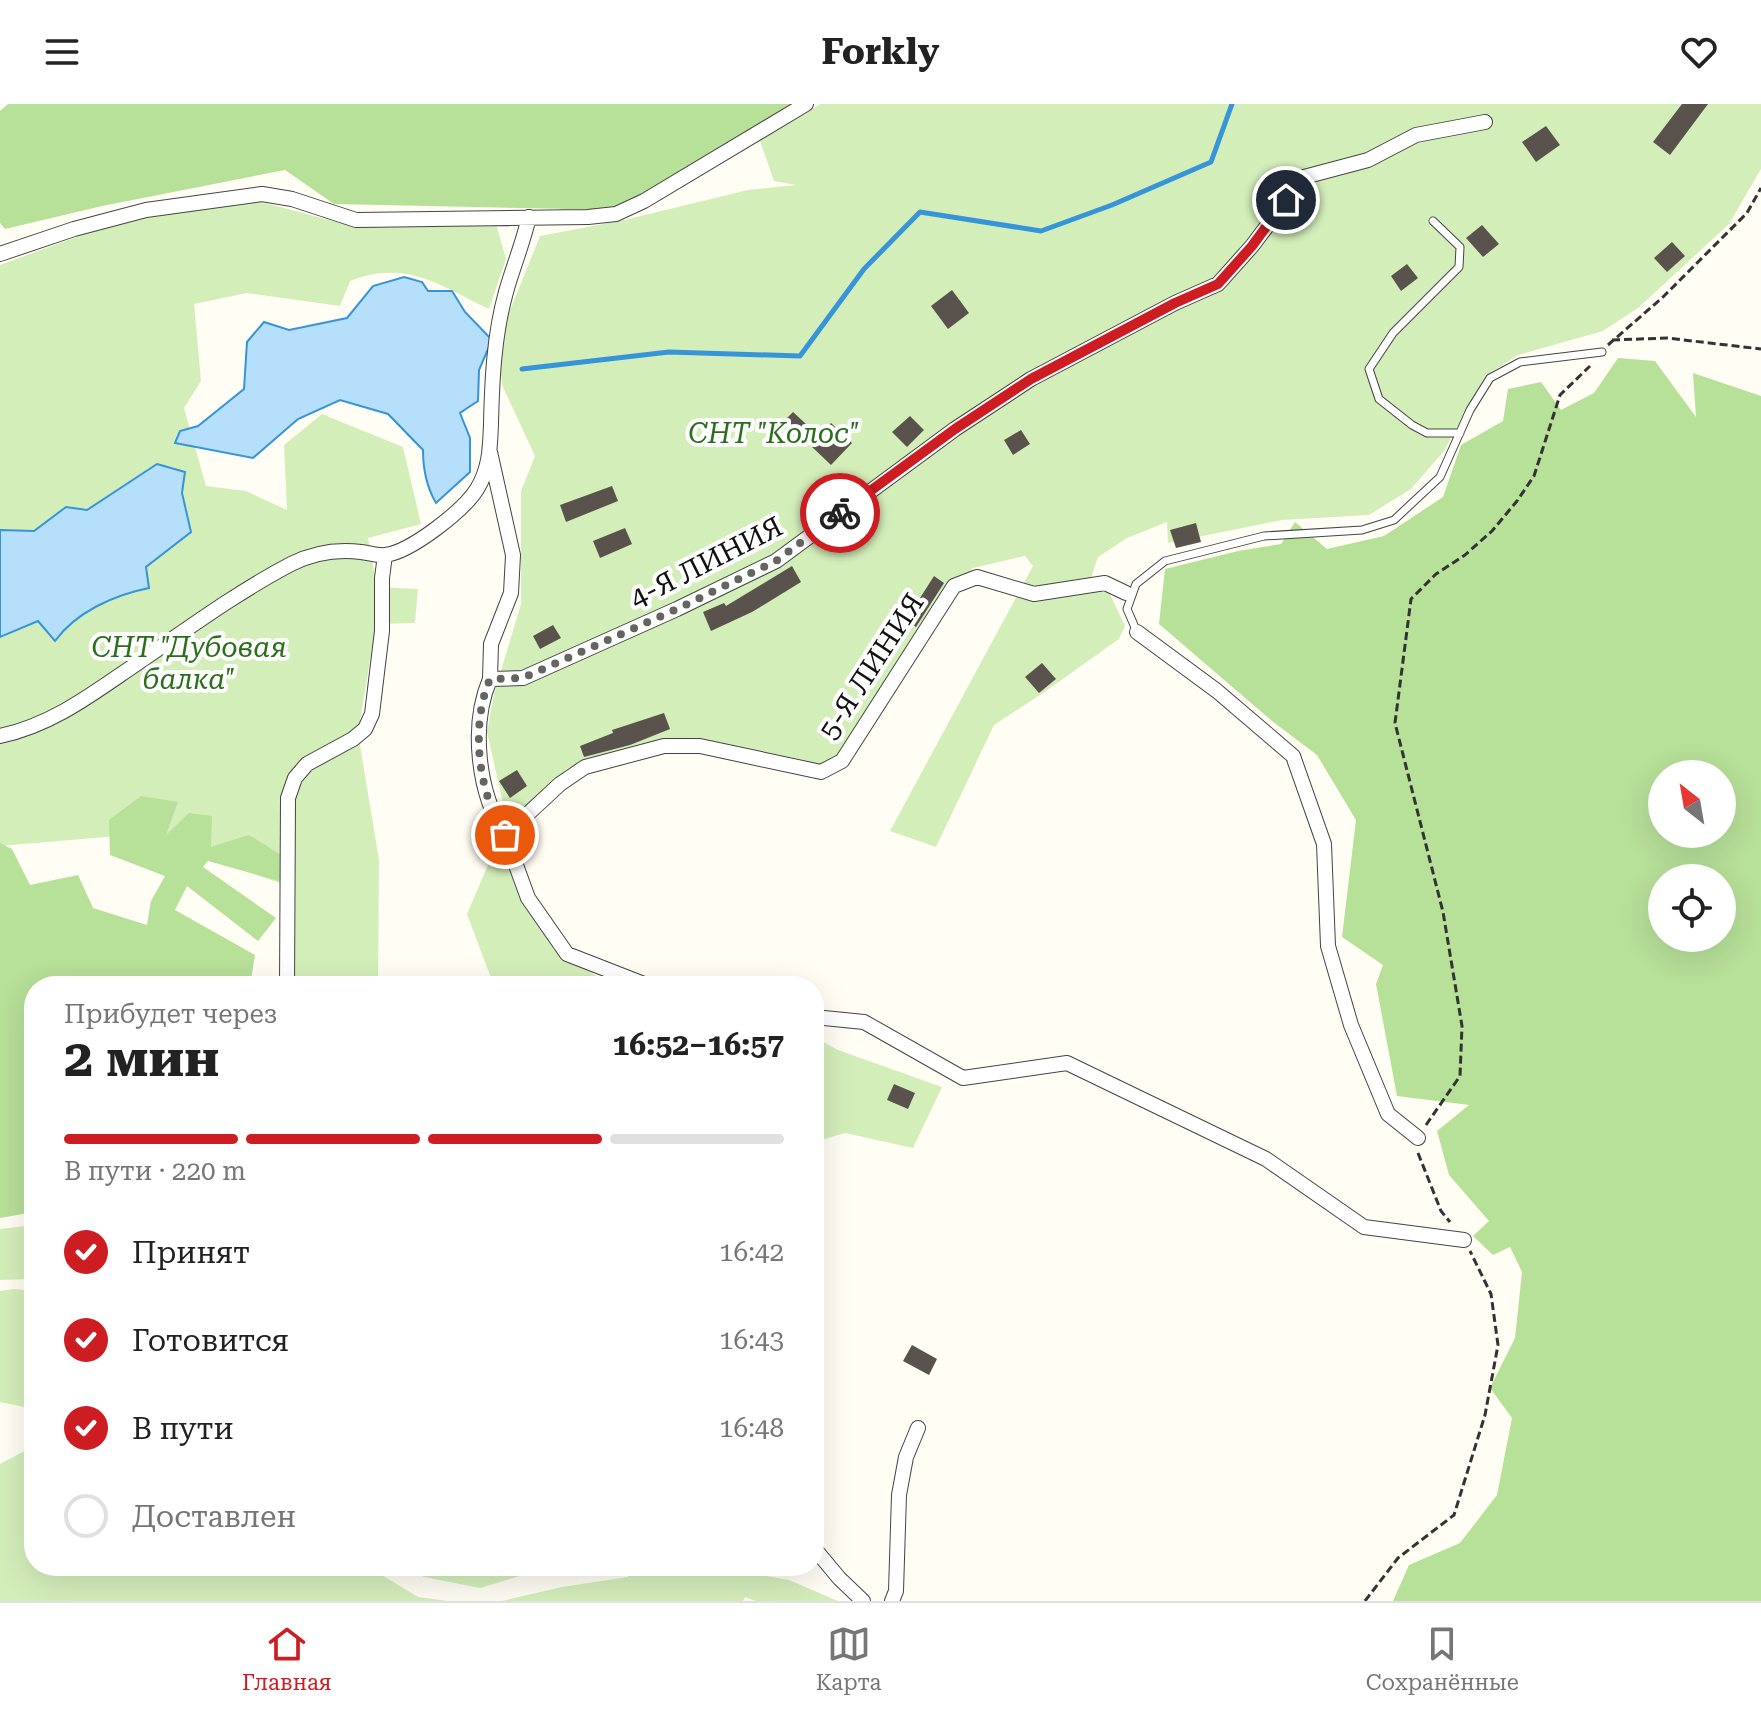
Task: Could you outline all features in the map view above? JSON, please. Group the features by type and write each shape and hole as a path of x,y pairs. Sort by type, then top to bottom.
{"street":[{"path":"0,254 74,229 146,210 262,194 292,199 356,220 616,214 644,201 806,104"},
{"name":"4-Я ЛИНИЯ","path":"490,679 523,678 776,561 955,429 1031,379 1175,303 1218,284 1252,246 1304,177 1368,160 1416,135 1485,122"},
{"path":"0,736 35,727 70,709 245,590 294,563 326,551 385,555 415,543 449,518 476,492 485,474 490,452 496,334 529,217"},
{"path":"490,452 513,555 511,593 491,644 490,679 477,743 493,817 505,835 528,898 567,954 623,976"},
{"path":"287,976 288,798 295,778 307,764 353,739 365,729 372,714 382,631 385,555"},
{"name":"5-Я ЛИНИЯ","path":"505,835 560,784 585,767 664,746 700,746 821,772 842,761 954,586 967,580 977,577 1034,594 1105,583 1126,593"},
{"path":"1137,632 1217,691 1293,756 1324,844 1328,946 1351,1025 1388,1114 1418,1138"},
{"path":"824,1018 864,1022 963,1078 1067,1063 1266,1159 1364,1227 1464,1240"},
{"path":"892,1601 896,1591 899,1495 906,1457 918,1428"},
{"path":"824,1559 863,1601"}],"lane":[{"path":"1433,221 1460,247 1459,267 1393,333 1369,369 1379,399 1412,425 1427,433 1460,433"},
{"path":"1137,632 1127,609 1136,584 1165,561 1264,536 1362,530 1394,520 1440,477 1490,378 1520,362 1602,352"}],"path":[{"path":"1365,1601 1398,1558 1454,1515 1485,1415 1498,1345 1491,1294 1464,1240 1441,1211 1415,1145 1460,1076 1462,1026 1443,912 1395,723 1411,599 1436,574 1465,555 1492,531 1517,501 1534,476 1560,395 1612,340 1663,297 1747,213 1761,188"},
{"path":"1612,340 1667,338 1761,349"}],"green space":[{"path":"8,104 798,104 619,210 334,204 285,170 102,206 5,229 0,223 0,111"},
{"name":"СНТ \"Колос\"","path":"820,104 1761,104 1761,169 1729,224 1638,308 1603,331 1518,355 1485,376 1444,451 1411,489 1369,515 1282,520 1168,543 1167,522 1127,538 1098,557 1087,590 1109,592 1125,626 1119,639 994,725 936,847 890,831 1033,566 1025,556 973,568 930,620 840,756 817,767 726,745 667,738 568,768 522,810 511,874 567,954 596,976 490,976 467,914 507,821 487,732 494,694 521,604 521,491 535,456 502,385 498,340 540,236 624,220 748,190 796,185 774,181 760,141"},
{"name":"СНТ \"Дубовая балка\"","path":"250,199 344,224 496,224 506,259 489,309 422,278 388,273 350,281 340,306 247,293 194,304 201,381 184,408 206,486 246,491 287,510 284,445 322,414 403,447 421,524 368,538 377,587 418,589 415,623 376,624 358,733 379,860 378,976 295,976 294,888 141,834 0,846 0,265 112,224 165,209"},
{"path":"1618,358 1655,361 1696,417 1693,373 1761,396 1761,1601 1393,1601 1409,1565 1460,1543 1497,1495 1512,1418 1490,1388 1515,1338 1522,1272 1510,1247 1493,1255 1473,1236 1489,1221 1449,1175 1437,1131 1469,1105 1397,1096 1376,984 1383,965 1342,937 1356,820 1317,755 1272,721 1159,624 1165,569 1281,544 1295,522 1327,549 1384,536 1443,497 1461,445 1503,421 1508,389 1541,382 1561,410 1594,393"},
{"path":"141,796 178,802 166,835 189,813 212,816 211,847 249,835 286,858 279,881 208,861 203,867 276,918 258,941 187,886 175,910 255,955 252,976 24,976 24,1214 0,1218 0,843 12,849 30,885 78,875 93,908 147,925 151,901 165,876 110,855 109,820"},
{"path":"824,1042 942,1087 913,1148 845,1133 824,1139"},
{"path":"24,1226 24,1279 0,1280 0,1229"},
{"path":"24,1290 24,1407 0,1402 0,1291"},
{"path":"24,1451 24,1576 383,1576 418,1597 448,1601 0,1601 0,1464"},
{"path":"423,1576 520,1576 480,1588"},
{"path":"766,1576 789,1580 838,1601 756,1601 745,1597 743,1601 502,1601 562,1587 628,1577"}],"water":[{"path":"404,277 422,282 428,291 452,291 465,312 492,340 479,370 478,401 460,413 470,438 470,472 436,503 426,478 423,450 388,414 340,400 298,419 253,458 175,443 180,431 198,426 244,389 247,342 264,322 289,330 347,318 373,286"},
{"path":"157,464 185,472 182,493 191,532 146,567 149,588 97,606 74,621 55,641 38,621 0,637 0,530 34,531 66,507 87,510"}],"building":[{"path":"1682,104 1708,104 1670,155 1653,142"},
{"path":"1546,126 1560,145 1536,162 1522,142"},
{"path":"1482,225 1499,244 1483,257 1466,238"},
{"path":"1672,242 1685,256 1667,272 1654,258"},
{"path":"1407,264 1418,278 1401,291 1391,276"},
{"path":"952,290 969,313 948,329 931,306"},
{"path":"793,412 806,424 793,438 780,425"},
{"path":"910,416 924,430 907,447 892,432"},
{"path":"831,423 852,443 831,465 810,445"},
{"path":"1021,430 1030,444 1013,455 1004,440"},
{"path":"612,486 618,501 566,522 560,505"},
{"path":"861,514 871,526 854,540 845,528"},
{"path":"1196,523 1201,542 1176,548 1170,530"},
{"path":"625,528 632,544 600,558 593,541"},
{"path":"792,566 801,582 752,612 711,631 703,612 724,603 726,606"},
{"path":"934,576 944,583 916,627 906,620"},
{"path":"553,625 561,638 540,649 533,636"},
{"path":"1042,663 1056,679 1039,693 1025,677"},
{"path":"664,713 670,729 630,745 584,757 580,746 613,733 612,730"},
{"path":"517,770 527,786 510,798 499,781"},
{"path":"894,1084 915,1093 908,1109 887,1100"},
{"path":"912,1345 937,1359 929,1375 903,1361"}],"waterway":[{"path":"522,369 669,352 800,356 864,269 920,212 1041,231 1112,205 1211,162 1232,104"}],"way so far":[{"path":"505,835 493,817 477,743 490,679 523,678 677,609 776,561 840,513"}],"route":[{"path":"840,513 955,429 1031,379 1175,303 1218,284 1252,246 1286,200"}]}
